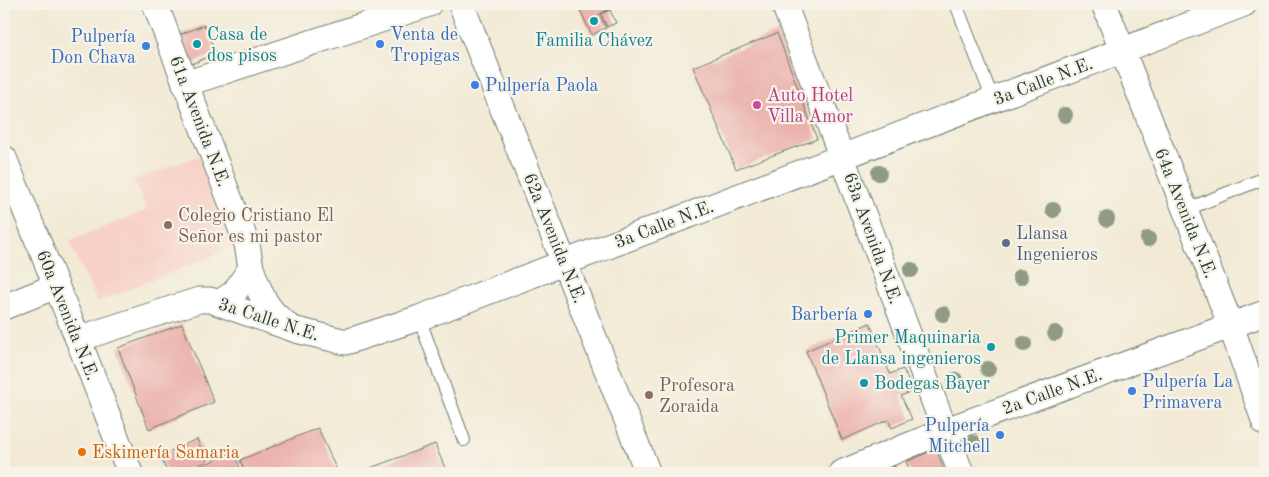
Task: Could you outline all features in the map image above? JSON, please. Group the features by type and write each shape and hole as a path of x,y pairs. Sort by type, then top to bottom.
{"street":[{"name":"61a Avenida N.E.","path":"155,4 247,244 251,268 261,296 272,313 296,330"},
{"path":"185,84 429,4"},
{"name":"62a Avenida N.E.","path":"461,4 648,473"},
{"name":"63a Avenida N.E.","path":"784,4 961,473"},
{"name":"64a Avenida N.E.","path":"1104,4 1231,326 1265,423"},
{"name":"3a Calle N.E.","path":"78,339 199,300 220,302 296,330 346,342 419,318 1244,4"},
{"name":"60a Avenida N.E.","path":"4,158 130,473"},
{"path":"220,302 234,293 251,268"},
{"path":"4,307 56,286"},
{"name":"2a Calle N.E.","path":"841,473 944,431 1265,313"}],"lane":[{"path":"956,4 993,100"},
{"path":"1185,210 1265,178"},
{"path":"419,318 464,440"}],"shaded area":[{"name":"Colegio Cristiano El Señor es mi pastor","path":"199,156 236,246 97,302 69,241 147,210 134,180"}],"building":[{"name":"Familia Chávez","path":"577,4 607,4 610,9 599,14 606,28 592,35"},
{"path":"610,10 616,23 607,27 601,14"},
{"name":"Casa de dos pisos","path":"204,25 216,53 192,64 179,35"},
{"path":"777,33 817,139 736,169 693,67"},
{"name":"Bodegas Bayer","path":"870,323 890,374 903,369 913,391 901,396 912,419 892,428 888,420 842,440 806,351"},
{"path":"182,324 214,402 149,429 118,348"},
{"path":"318,428 338,473 245,473 240,460"},
{"path":"197,439 207,461 180,473 168,473 160,456"},
{"path":"435,444 447,473 357,473"},
{"path":"936,449 945,473 911,473 906,462"},
{"path":"234,452 242,473 184,473"},
{"path":"895,466 898,473 880,473"}],"place":[{"name":"Familia Chávez","path":"594,21"},
{"name":"Casa de dos pisos","path":"197,44"},
{"name":"Venta de Tropigas","path":"380,44"},
{"name":"Pulpería Don Chava","path":"146,46"},
{"name":"Pulpería Paola","path":"475,85"},
{"name":"Auto Hotel Villa Amor","path":"757,105"},
{"name":"Colegio Cristiano El Señor es mi pastor","path":"168,225"},
{"name":"Llansa Ingenieros","path":"1006,243"},
{"name":"Barbería","path":"868,314"},
{"name":"Primer Maquinaria de Llansa ingenieros","path":"991,347"},
{"name":"Bodegas Bayer","path":"864,383"},
{"name":"Pulpería La Primavera","path":"1132,391"},
{"name":"Profesora Zoraida","path":"649,395"},
{"name":"Pulpería Mitchell","path":"1000,435"},
{"name":"Eskimería Samaria","path":"82,452"}]}
